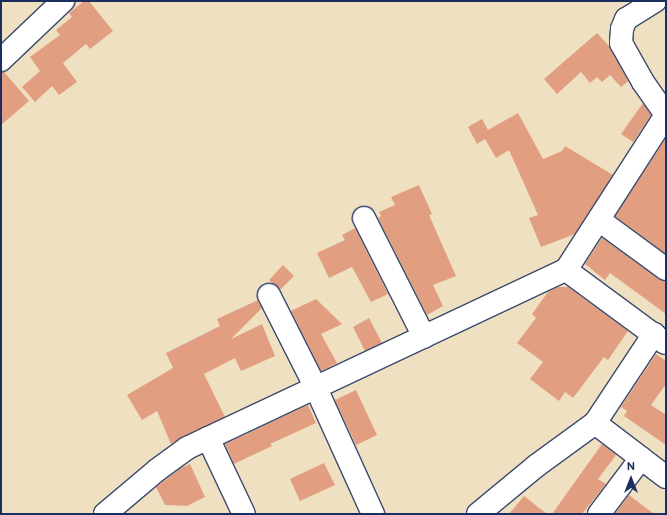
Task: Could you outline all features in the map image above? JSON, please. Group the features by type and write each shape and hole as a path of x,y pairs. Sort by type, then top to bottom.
{"street":[{"path":"1,60 63,1"},
{"path":"105,514 157,470 186,448 315,386 424,337 566,270 666,115 643,82 621,43 622,28 626,19 655,1"},
{"path":"364,218 424,337"},
{"path":"599,220 666,269"},
{"path":"478,514 536,466 595,423 660,339 566,270"},
{"path":"269,295 315,386 373,514"},
{"path":"595,423 666,477"},
{"path":"208,438 244,514"},
{"path":"599,514 641,458"}],"building":[{"path":"84,1 89,1 113,31 90,49 86,44 63,63 77,82 59,95 52,86 35,102 22,87 40,71 30,57 60,35 56,30 72,17 69,13"},
{"path":"597,33 610,47 628,81 621,87 610,75 602,82 597,77 590,83 581,72 557,94 544,79"},
{"path":"1,72 4,72 29,101 1,125"},
{"path":"643,103 651,115 633,142 621,134"},
{"path":"518,113 543,159 562,151 565,146 613,175 575,234 541,247 529,218 538,215 509,150 496,158 485,139 477,144 468,127 482,119 488,130"},
{"path":"666,138 666,254 615,216"},
{"path":"419,185 432,214 429,215 456,276 433,285 443,306 427,315 378,218 381,216 379,212 395,205 391,197"},
{"path":"355,228 388,294 371,302 352,267 329,278 317,253 345,240 342,235"},
{"path":"602,238 659,279 666,281 666,314 610,273 605,280 585,264"},
{"path":"283,265 294,276 280,290 269,280"},
{"path":"558,287 568,287 628,331 608,360 604,357 573,398 565,392 559,401 530,379 543,362 517,343 536,318 532,314 548,292"},
{"path":"316,299 342,324 321,334 337,363 321,371 291,311"},
{"path":"258,300 262,308 231,339 262,324 275,356 241,371 235,358 204,374 225,417 182,437 171,444 157,411 142,420 127,395 173,368 166,353 220,326 217,319"},
{"path":"369,318 382,343 365,351 353,327"},
{"path":"656,354 666,361 666,384 651,405 666,415 666,445 624,416 627,411 621,407"},
{"path":"356,390 377,435 356,445 335,400"},
{"path":"308,405 316,423 270,444 272,446 234,464 225,444"},
{"path":"602,444 616,455 598,479 606,484 582,514 552,514"},
{"path":"324,463 335,485 300,501 290,479"},
{"path":"190,464 205,497 187,506 165,505 156,487 181,468"},
{"path":"629,495 654,514 615,514"},
{"path":"524,496 547,514 509,514"}]}
